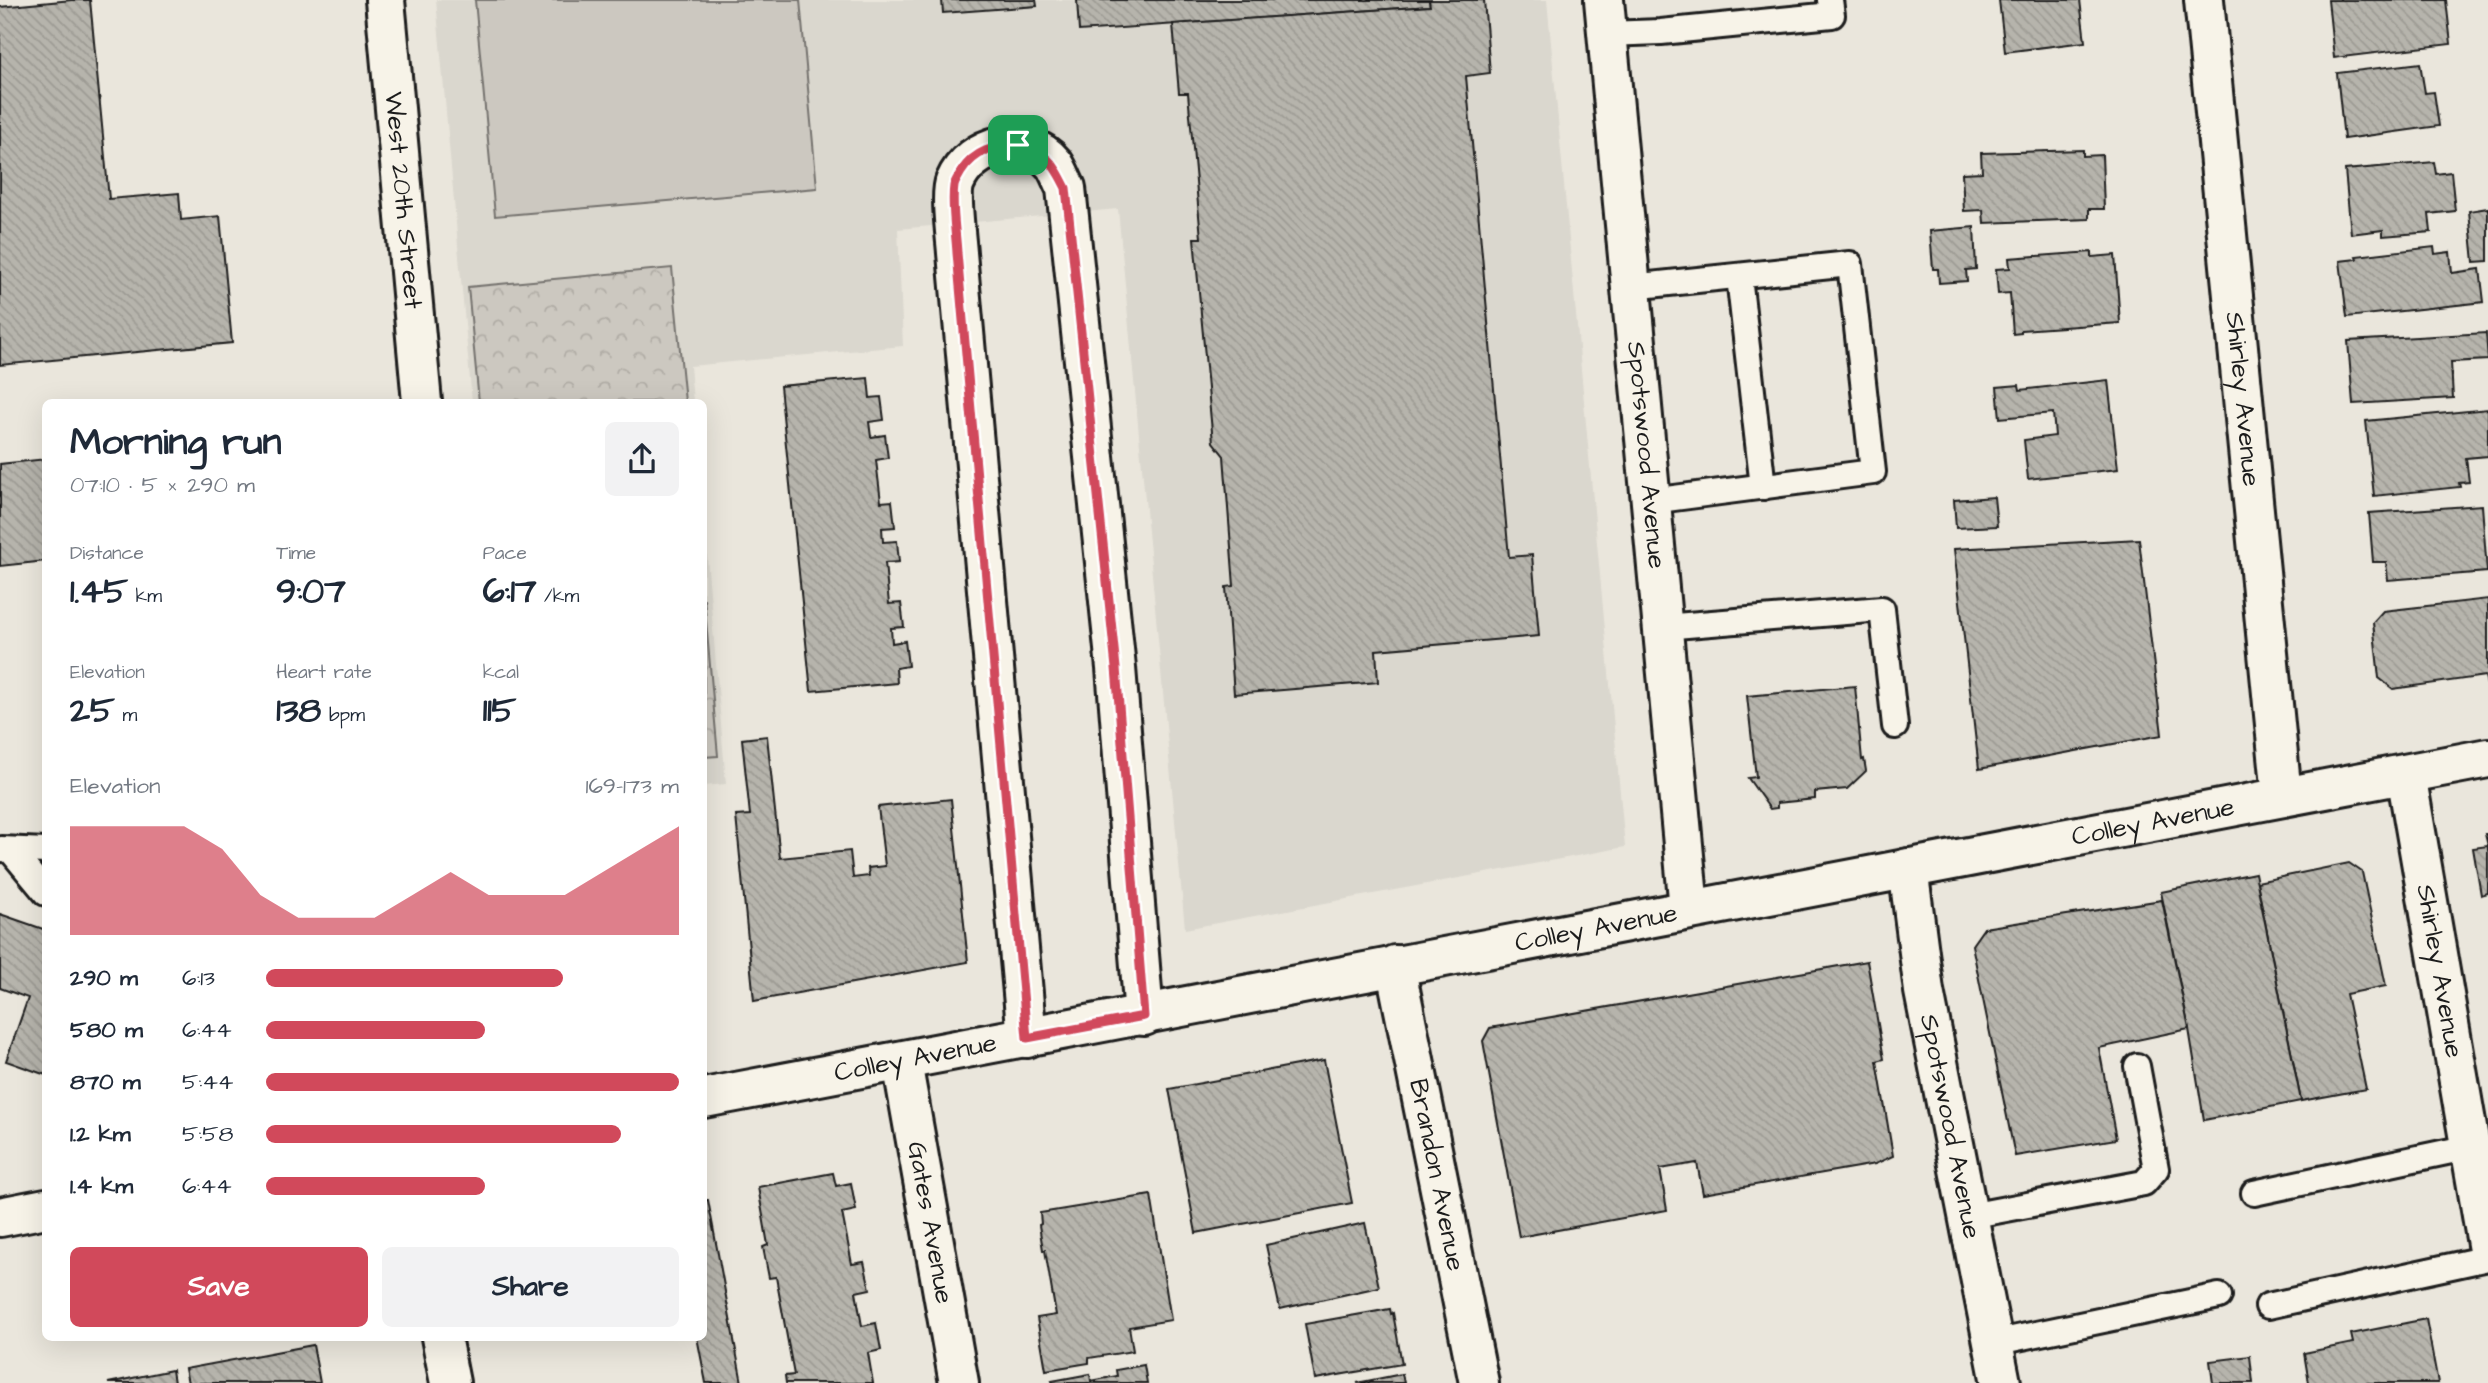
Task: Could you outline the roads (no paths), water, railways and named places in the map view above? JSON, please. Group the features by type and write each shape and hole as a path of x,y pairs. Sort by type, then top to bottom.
{"street":[{"name":"West 20th Street","path":"385,0 422,399"},
{"name":"Shirley Avenue","path":"2204,0 2282,796"},
{"name":"Spotswood Avenue","path":"1606,17 1689,909"},
{"path":"1027,1038 954,195 954,184 964,168 977,154 998,146 1018,145 1036,152 1053,163 1066,188 1116,668 1144,1016"},
{"name":"Colley Avenue","path":"707,1097 2488,758"},
{"name":"Shirley Avenue","path":"2406,774 2488,1250"},
{"name":"Spotswood Avenue","path":"1908,868 1924,991 2001,1383"},
{"name":"Brandon Avenue","path":"1395,965 1479,1383"},
{"name":"Gates Avenue","path":"902,1062 959,1383"},
{"path":"0,1217 42,1209"},
{"path":"442,1341 450,1383"}],"lane":[{"path":"1606,17 1745,12 1832,15 1830,0"},
{"path":"1631,287 1850,264 1873,472 1651,501"},
{"path":"1739,277 1763,487"},
{"path":"1663,627 1882,609 1895,726"},
{"path":"7,850 42,851"},
{"path":"7,850 42,865"},
{"path":"7,850 42,880"},
{"path":"7,850 42,889"},
{"path":"1969,1216 2144,1183 2156,1169 2137,1066"},
{"path":"2254,1193 2470,1147"},
{"path":"2268,1306 2488,1258"},
{"path":"1993,1343 2219,1296"}]}
